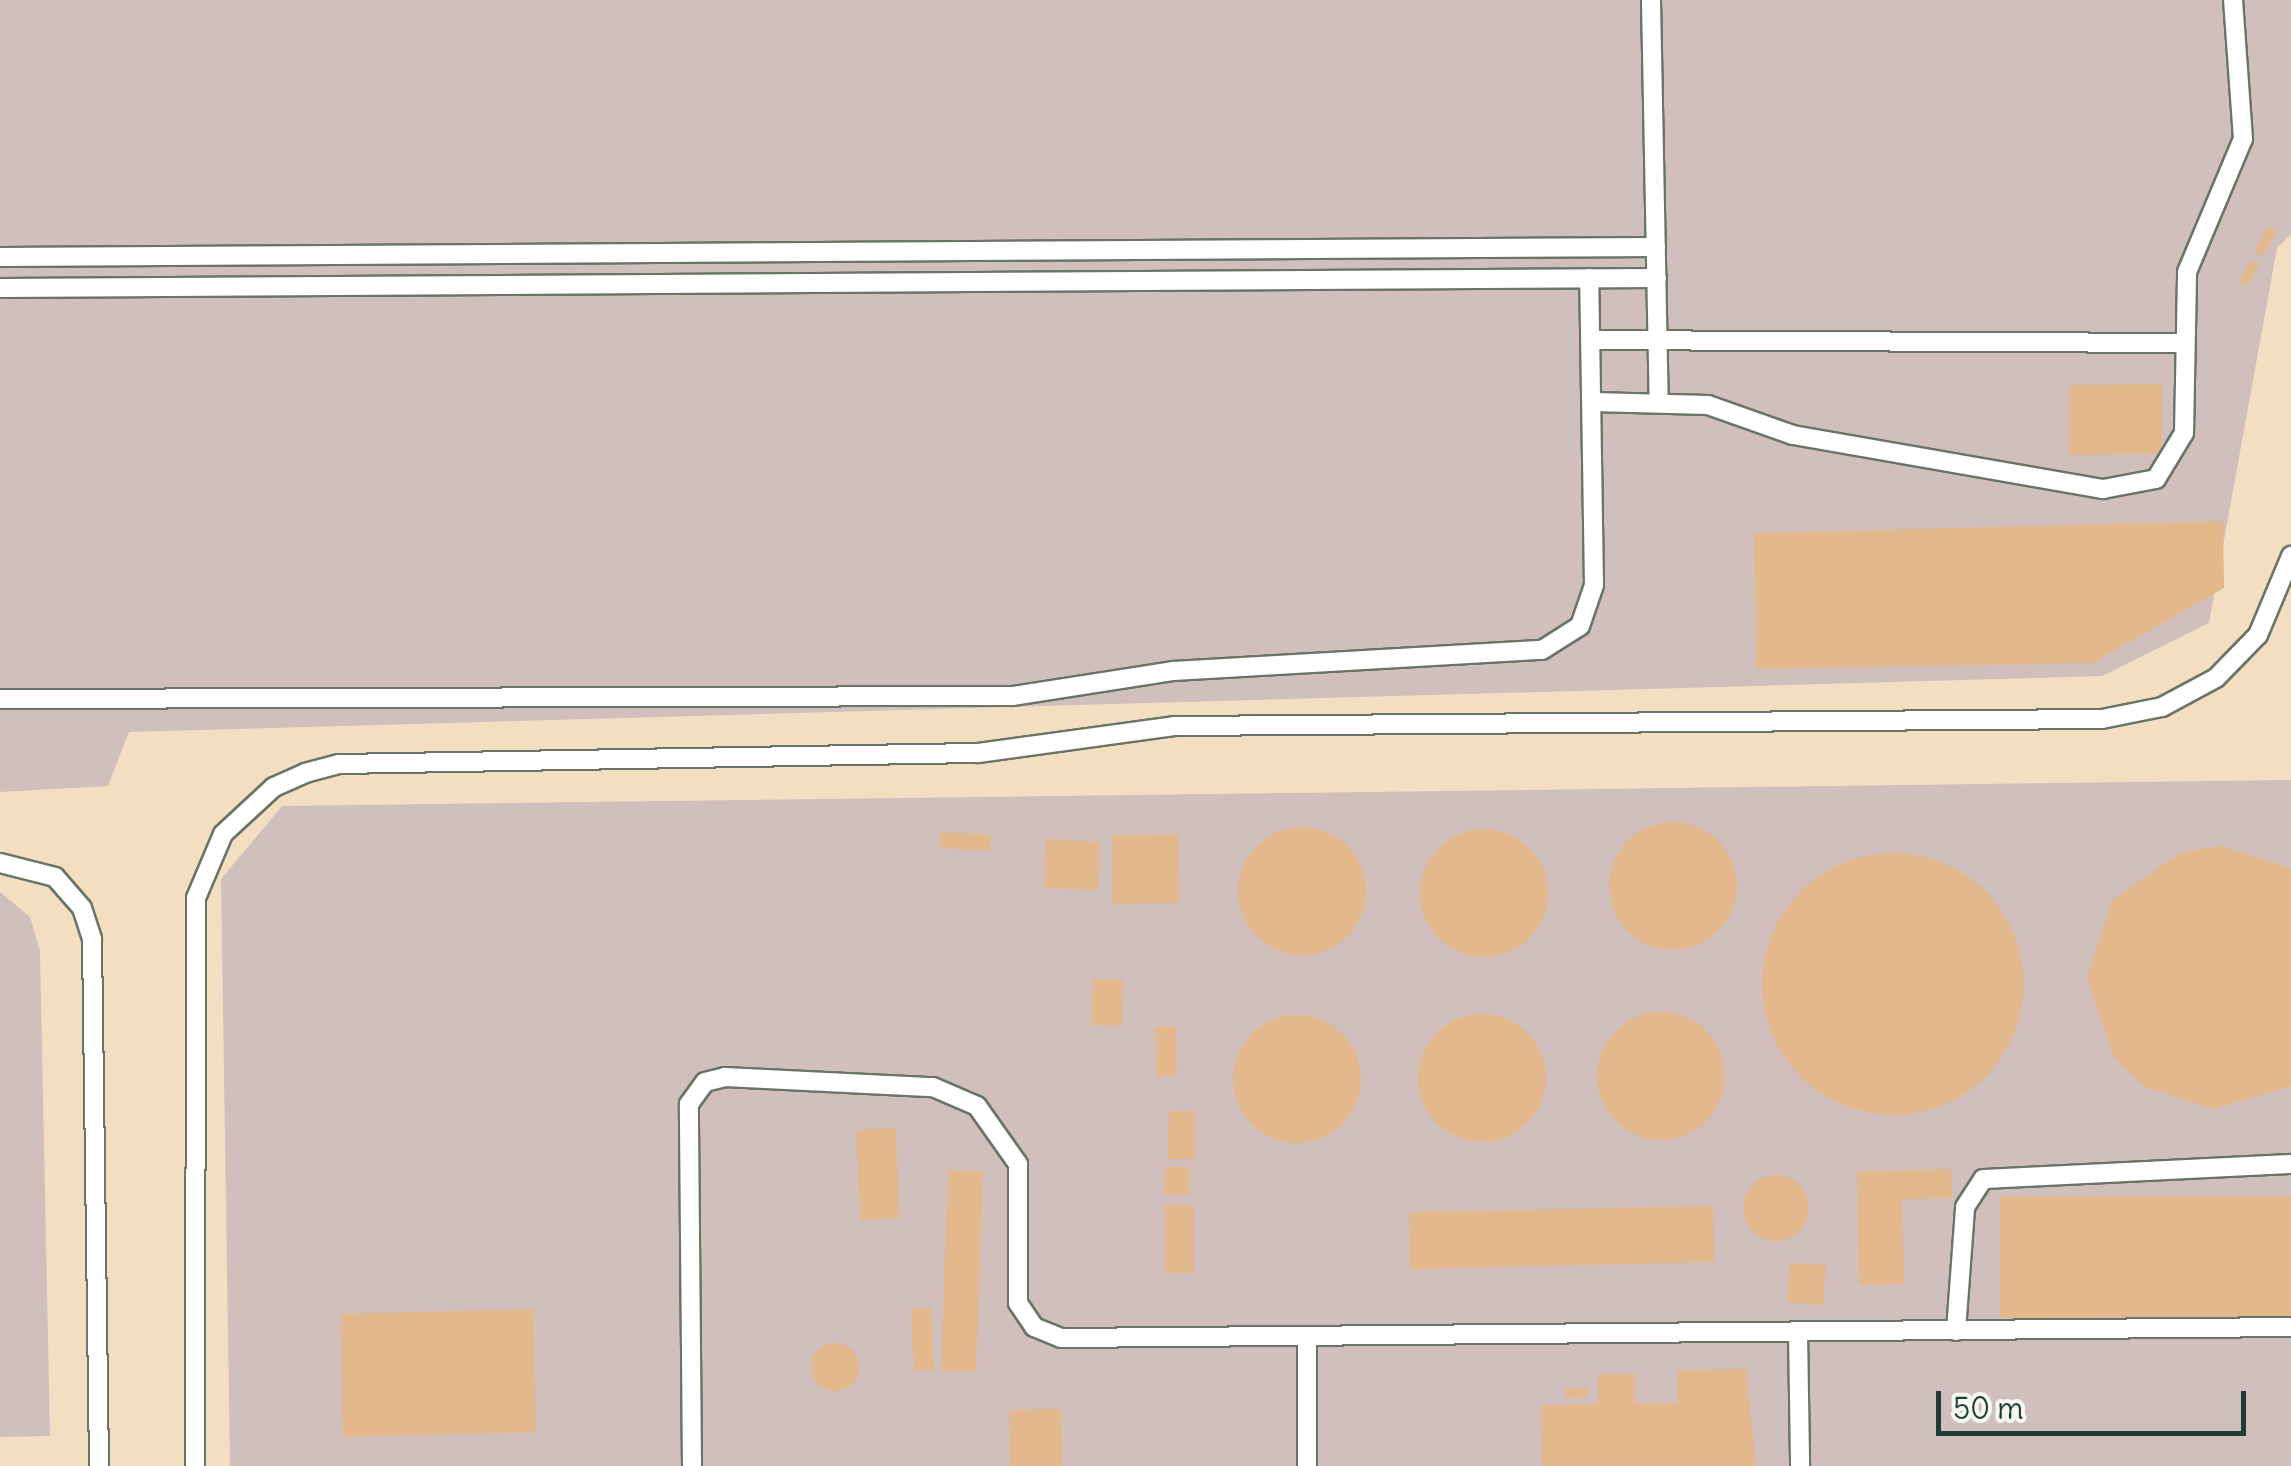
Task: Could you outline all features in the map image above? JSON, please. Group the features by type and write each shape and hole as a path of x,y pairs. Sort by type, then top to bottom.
{"lane":[{"path":"1651,0 1660,402"},
{"path":"1593,402 1708,405 1793,435 2131,490 2175,459 2184,433 2182,342 2187,272 2243,139 2233,0"},
{"path":"0,257 1656,247"},
{"path":"0,699 1013,696 1173,671 1542,650 1562,642 1590,606 1593,402 1589,278"},
{"path":"0,288 1657,278"},
{"path":"1592,340 2182,342"},
{"path":"195,1466 196,898 223,834 274,787 305,772 340,764 978,753 1174,726 2102,719 2162,708 2216,678 2258,635 2291,556"},
{"path":"0,863 55,878 82,908 92,939 98,1466"},
{"path":"692,1466 689,1104 714,1078 933,1087 977,1106 1018,1164 1018,1303 1046,1335 2291,1327"},
{"path":"1956,1331 1965,1207 1983,1179 2291,1164"},
{"path":"1798,1332 1800,1466"},
{"path":"1307,1336 1307,1466"}],"shaded area":[{"path":"0,0 2291,0 2291,234 2277,248 2209,623 2102,676 129,732 108,786 0,792"},
{"path":"2291,780 2291,1466 230,1466 221,879 282,806"},
{"path":"0,892 30,917 40,951 50,1436 0,1437"}],"building":[{"path":"2268,226 2276,231 2263,256 2254,252"},
{"path":"2250,261 2259,265 2247,286 2239,282"},
{"path":"2162,384 2162,454 2069,455 2069,385"},
{"path":"2223,521 2224,588 2093,663 1756,669 1754,533"},
{"path":"1673,822 1698,827 1718,841 1732,861 1737,886 1732,911 1718,931 1698,945 1673,950 1648,945 1628,931 1614,911 1609,886 1614,861 1628,841 1648,827"},
{"path":"1302,827 1327,832 1347,846 1361,866 1366,891 1361,916 1347,936 1327,950 1302,955 1277,950 1257,936 1243,916 1238,891 1243,866 1257,846 1277,832"},
{"path":"1484,829 1509,834 1529,848 1543,868 1548,893 1543,918 1529,938 1509,952 1484,957 1459,952 1439,938 1425,918 1420,893 1425,868 1439,848 1459,834"},
{"path":"940,832 991,835 990,851 939,848"},
{"path":"1178,834 1179,903 1112,904 1112,835"},
{"path":"1046,839 1100,842 1098,890 1044,888"},
{"path":"2222,846 2291,868 2291,1086 2214,1109 2145,1087 2114,1058 2087,979 2112,900 2181,852"},
{"path":"1893,853 1943,863 1986,891 2014,934 2024,984 2014,1034 1986,1077 1943,1105 1893,1115 1843,1105 1800,1077 1772,1034 1762,984 1772,934 1800,891 1843,863"},
{"path":"1093,979 1123,980 1122,1026 1091,1025"},
{"path":"1661,1012 1686,1017 1706,1031 1720,1051 1725,1076 1720,1101 1706,1121 1686,1135 1661,1140 1636,1135 1616,1121 1602,1101 1597,1076 1602,1051 1616,1031 1636,1017"},
{"path":"1482,1014 1507,1019 1527,1033 1541,1053 1546,1078 1541,1103 1527,1123 1507,1137 1482,1142 1457,1137 1437,1123 1423,1103 1418,1078 1423,1053 1437,1033 1457,1019"},
{"path":"1297,1015 1322,1020 1342,1034 1356,1054 1361,1079 1356,1104 1342,1124 1322,1138 1297,1143 1272,1138 1252,1124 1238,1104 1233,1079 1238,1054 1252,1034 1272,1020"},
{"path":"1176,1026 1177,1076 1156,1076 1155,1027"},
{"path":"1169,1111 1195,1111 1195,1159 1168,1159"},
{"path":"896,1128 899,1218 860,1220 856,1130"},
{"path":"1165,1167 1189,1167 1189,1195 1164,1195"},
{"path":"1951,1169 1952,1198 1902,1199 1904,1284 1859,1285 1857,1171"},
{"path":"948,1170 983,1171 976,1372 941,1371"},
{"path":"1776,1175 1800,1184 1809,1208 1800,1232 1776,1241 1752,1232 1743,1208 1752,1184"},
{"path":"2000,1196 2291,1196 2291,1317 2000,1318"},
{"path":"1165,1205 1194,1205 1194,1273 1165,1273"},
{"path":"1713,1206 1714,1262 1410,1269 1409,1212"},
{"path":"1790,1263 1826,1265 1823,1305 1787,1302"},
{"path":"931,1308 934,1370 914,1371 911,1309"},
{"path":"533,1309 536,1432 343,1437 341,1314"},
{"path":"835,1343 852,1350 859,1367 852,1384 835,1391 818,1384 811,1367 818,1350"},
{"path":"1746,1369 1756,1466 1542,1466 1541,1405 1598,1404 1598,1374 1635,1374 1635,1403 1678,1403 1678,1370"},
{"path":"1566,1388 1587,1388 1587,1397 1566,1398"},
{"path":"1061,1409 1062,1466 1010,1466 1009,1410"}]}
